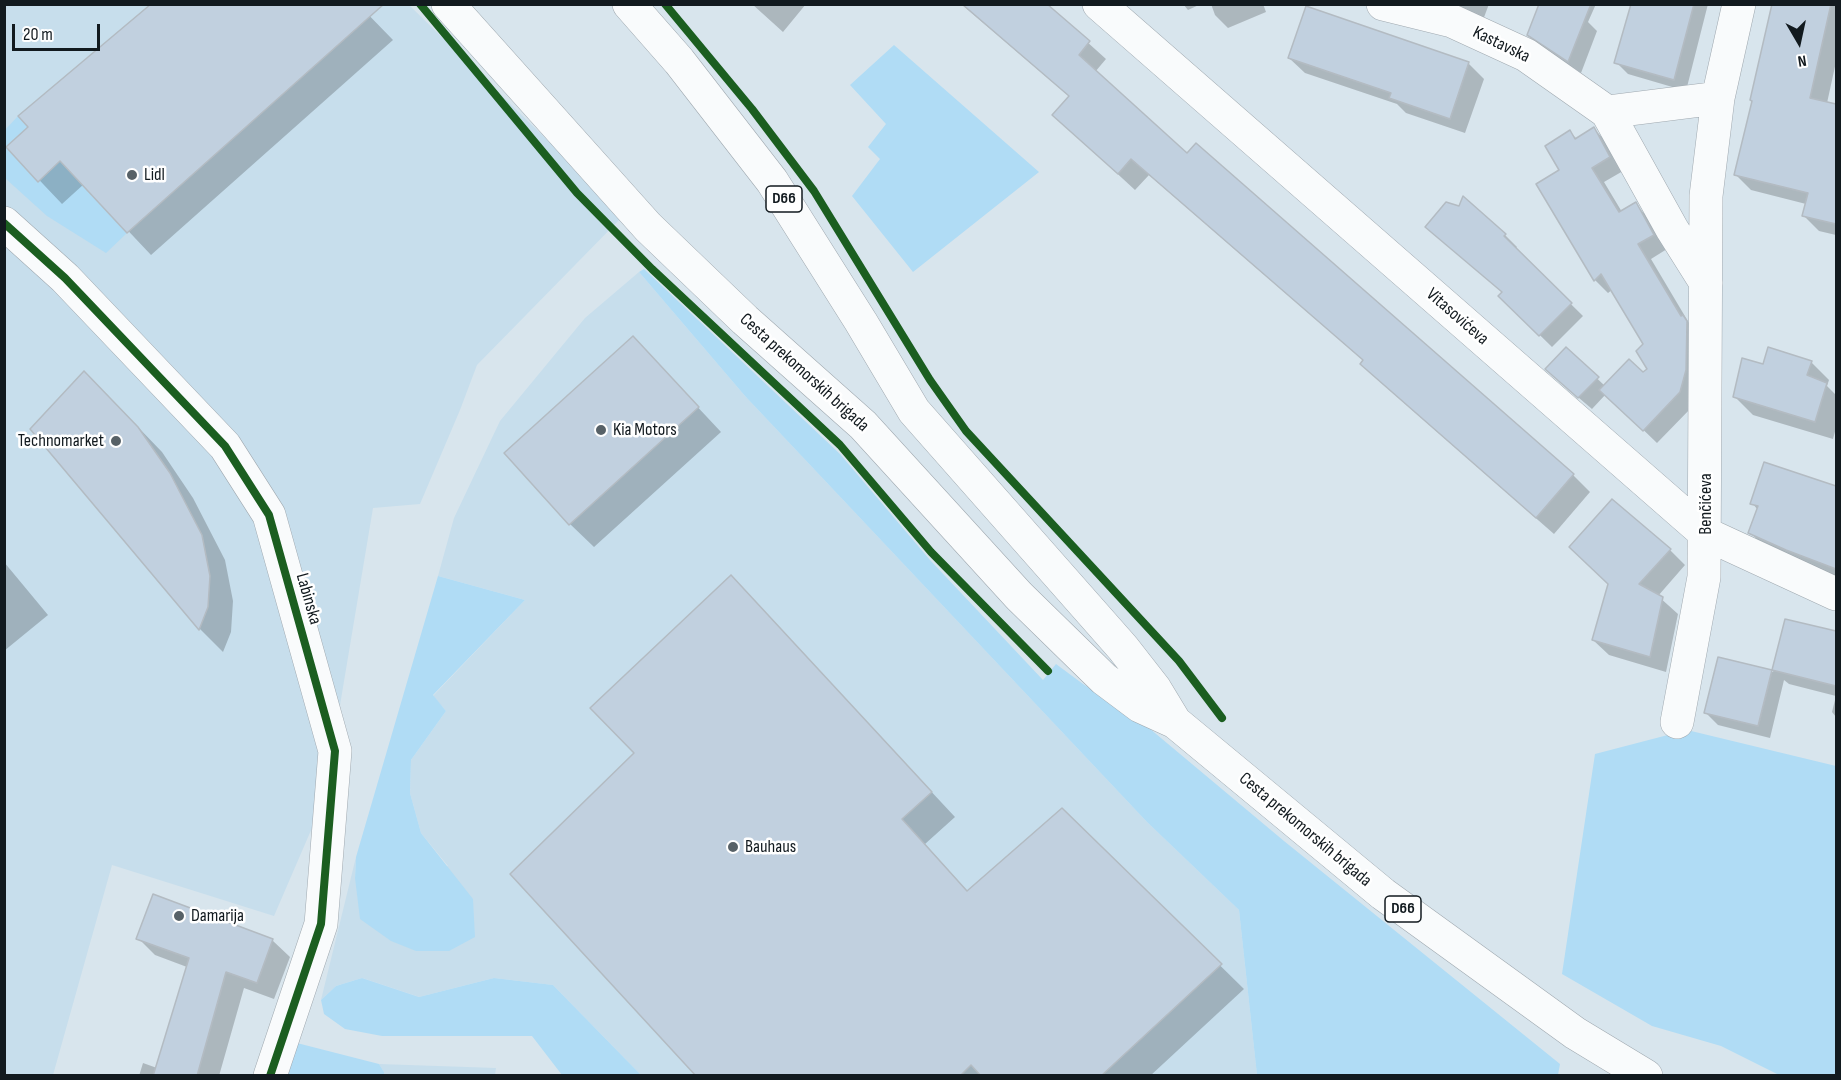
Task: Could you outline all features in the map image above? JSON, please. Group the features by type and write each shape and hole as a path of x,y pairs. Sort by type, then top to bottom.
{"street":[{"name":"Cesta prekomorskih brigada","path":"448,4 648,227 745,320 863,425 1019,596 1104,679 1140,706 1175,722 1383,894 1575,1033 1646,1076"},
{"name":"Cesta prekomorskih brigada","path":"629,4 679,61 772,181 914,411 1123,648 1155,688 1175,722"},
{"name":"Vitasovićeva","path":"1099,4 1706,534 1836,594"},
{"name":"Kastavska","path":"1383,4 1452,21 1526,55 1607,112"},
{"name":"Benčićeva","path":"1677,722 1704,577 1706,196 1718,98 1738,4"},
{"path":"1706,283 1672,229 1607,112 1718,98"},
{"name":"Labinska","path":"4,223 64,278 225,446 269,515 335,751 321,924 270,1076"}],"shaded area":[{"path":"5,5 409,5 624,215 477,365 420,504 373,508 336,729 318,814 274,916 112,865 53,1075 5,1076"},
{"path":"894,45 1039,172 913,272 852,196 880,159 868,147 886,124 850,85"},
{"path":"18,116 127,233 106,253 47,216 5,178 5,130"},
{"path":"644,269 840,454 930,560 1043,680 1056,664 1143,723 1284,841 1560,1064 1558,1075 1257,1075 1239,910 1147,822 745,396 639,272"},
{"path":"639,272 745,396 1147,822 1239,910 1257,1075 641,1075 553,985 494,978 419,997 362,978 336,986 321,1000 356,857 355,878 448,866 421,833 410,793 411,760 446,711 433,696 525,600 438,576 454,518 500,421 585,318"},
{"path":"438,576 525,600 433,695 446,711 411,760 410,793 421,833 473,899 475,937 449,951 416,951 391,941 360,919 355,878 356,857"},
{"path":"1687,730 1836,766 1836,1075 1779,1075 1721,1046 1652,1026 1562,974 1595,754"},
{"path":"362,978 419,997 494,978 553,985 641,1075 562,1075 532,1036 382,1036 345,1029 324,1014 321,1000 336,986"},
{"path":"293,1042 379,1064 384,1076 284,1076"},
{"path":"379,1064 496,1068 495,1075 384,1076"}],"building":[{"name":"Lidl","path":"151,4 384,4 127,233 60,161 38,182 6,147 28,127 18,116"},
{"path":"962,4 1047,4 1090,41 1079,55 1187,153 1196,143 1574,474 1536,518 1360,364 1363,360 1131,159 1118,174 1052,115 1069,96"},
{"path":"1539,4 1591,4 1568,62 1527,35"},
{"path":"1631,4 1694,4 1674,80 1614,63"},
{"path":"1772,4 1831,4 1810,98 1836,104 1836,224 1802,216 1808,193 1734,175"},
{"path":"1306,6 1469,62 1450,119 1389,98 1391,93 1288,58"},
{"path":"1594,127 1610,157 1592,168 1619,212 1636,202 1654,235 1638,244 1681,316 1683,315 1687,321 1686,370 1680,392 1643,431 1599,390 1629,359 1643,372 1647,369 1636,351 1643,344 1601,274 1594,281 1536,184 1559,170 1545,146 1570,130 1575,139"},
{"path":"1463,196 1506,234 1504,236 1572,303 1539,336 1498,296 1502,292 1425,227 1446,202 1459,206"},
{"name":"Kia Motors","path":"633,336 699,407 569,525 504,453"},
{"path":"1566,347 1599,377 1578,398 1545,369"},
{"path":"1768,347 1812,361 1807,375 1827,383 1815,422 1733,397 1742,358 1763,364"},
{"path":"84,371 138,427 170,473 202,535 210,576 208,607 199,630 30,429"},
{"path":"1764,462 1836,486 1836,569 1748,533 1758,506 1750,504"},
{"path":"1612,499 1671,549 1639,584 1663,597 1650,657 1592,640 1608,584 1569,547"},
{"name":"Bauhaus","path":"731,575 932,792 902,819 967,891 1062,808 1222,964 1101,1076 981,1076 971,1065 960,1076 696,1076 510,874 634,753 590,708"},
{"path":"1785,619 1836,631 1836,686 1772,670"},
{"path":"1718,657 1772,670 1758,726 1704,713"},
{"path":"153,894 273,939 257,983 226,972 197,1076 153,1076 189,958 136,939"}],"cycle path":[{"path":"420,4 577,193 652,269 840,445 931,552 1048,671"},
{"path":"665,4 752,109 814,191 930,380 966,431 1179,661 1222,718"},
{"path":"4,223 65,278 225,446 269,515 335,751 321,924 270,1076"}],"place":[{"name":"Lidl","path":"132,175"},
{"name":"Kia Motors","path":"601,430"},
{"name":"Technomarket","path":"116,441"},
{"name":"Bauhaus","path":"733,847"},
{"name":"Damarija","path":"179,916"}]}
